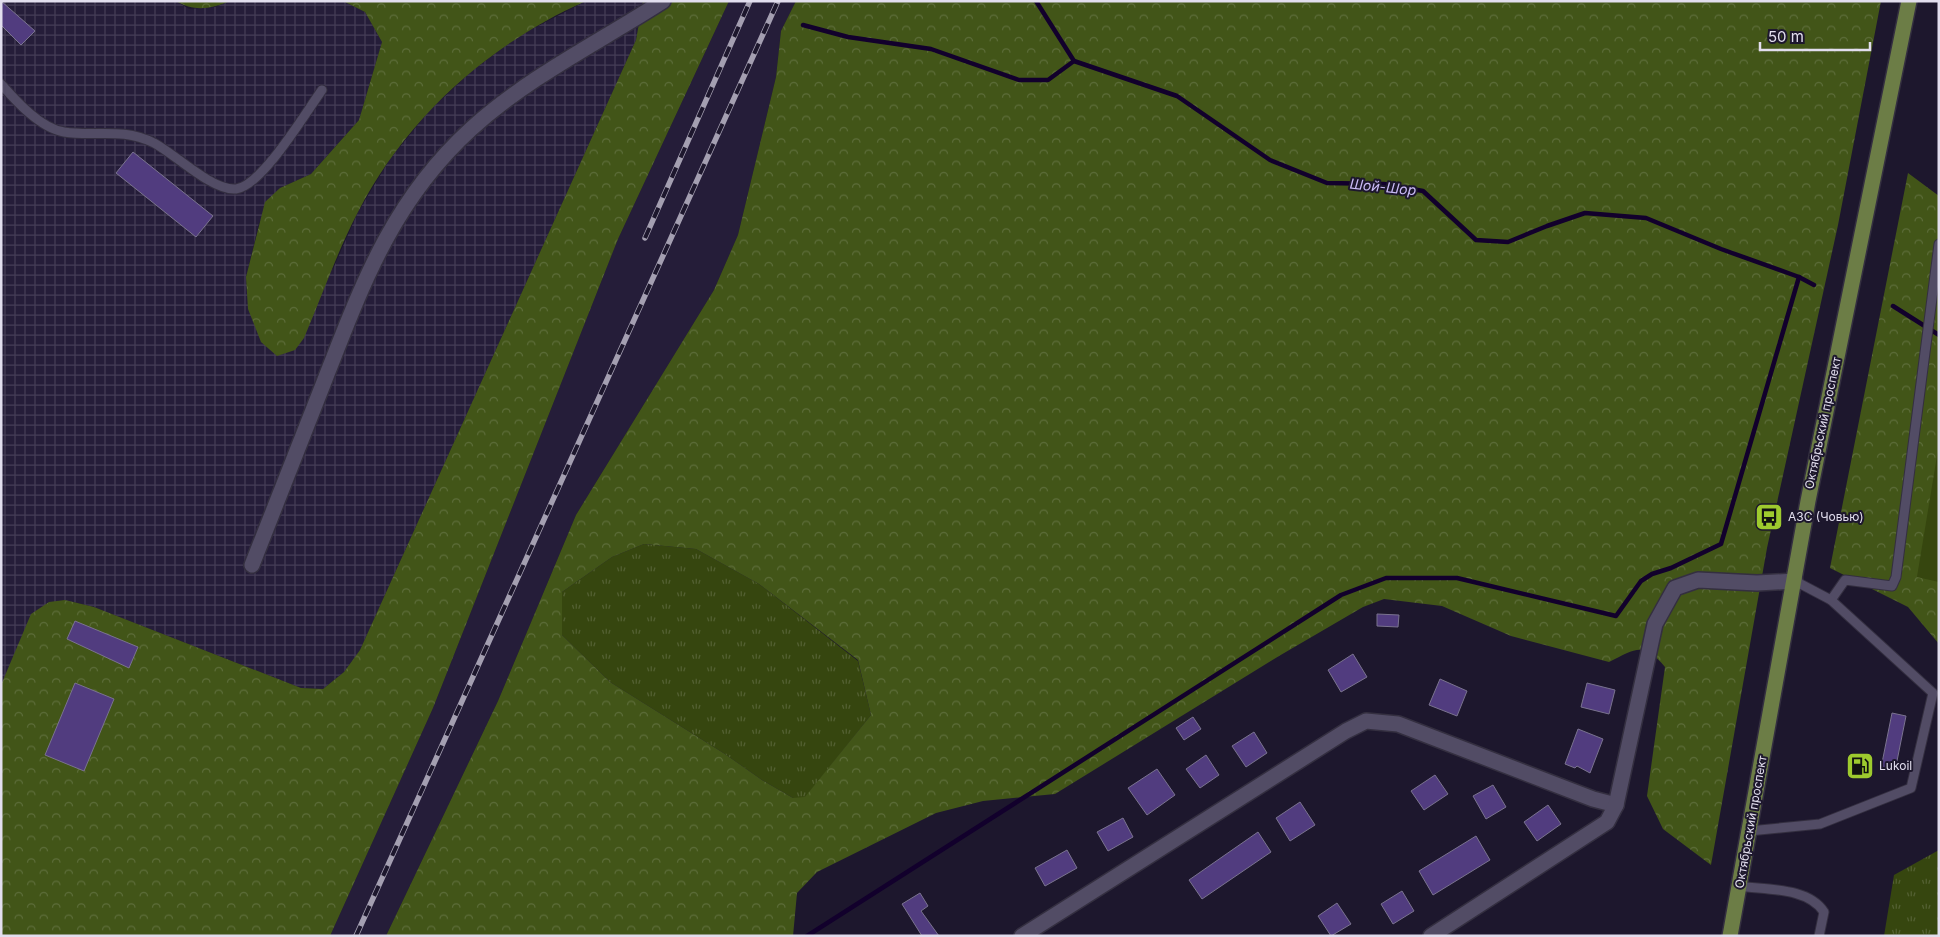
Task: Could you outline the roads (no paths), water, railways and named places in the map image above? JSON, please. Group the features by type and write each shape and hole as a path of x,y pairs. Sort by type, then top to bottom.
{"main road":[{"name":"Октябрьский проспект","path":"1730,936 1808,501 1909,1"}],"street":[{"path":"252,565 374,259 420,184 445,154 472,128 520,90 663,1"},
{"path":"1431,936 1607,822 1616,805 1655,624 1675,588 1698,580 1757,584 1795,581"},
{"path":"1022,936 1346,730 1366,722 1398,724 1592,799 1616,805"}],"lane":[{"path":"1,84 40,120 62,132 101,131 132,134 154,143 223,187 237,189 253,181 266,168 322,90"},
{"path":"1831,600 1845,580 1892,586 1896,577 1939,244"},
{"path":"1750,831 1820,824 1911,788 1933,693 1831,600 1795,581"},
{"path":"1739,886 1805,895 1818,903 1824,912 1819,936"}],"waterway":[{"name":"Шой-Шор","path":"1036,1 1074,61 1177,96 1270,160 1327,183 1384,184 1423,191 1476,240 1508,242 1585,213 1646,218 1721,249 1799,277 1814,285"},
{"path":"803,25 848,37 931,49 1019,80 1048,80 1074,61"},
{"path":"807,936 1341,595 1386,578 1457,578 1616,616 1641,581 1652,574 1671,568 1721,544 1799,277"},
{"name":"Шой-Шор","path":"1893,306 1939,335"}],"railway":[{"path":"645,238 750,1"},
{"path":"356,936 778,1"}],"place":[{"name":"АЗС (Човью)","path":"1769,517"},
{"name":"Lukoil","path":"1860,766"}]}
